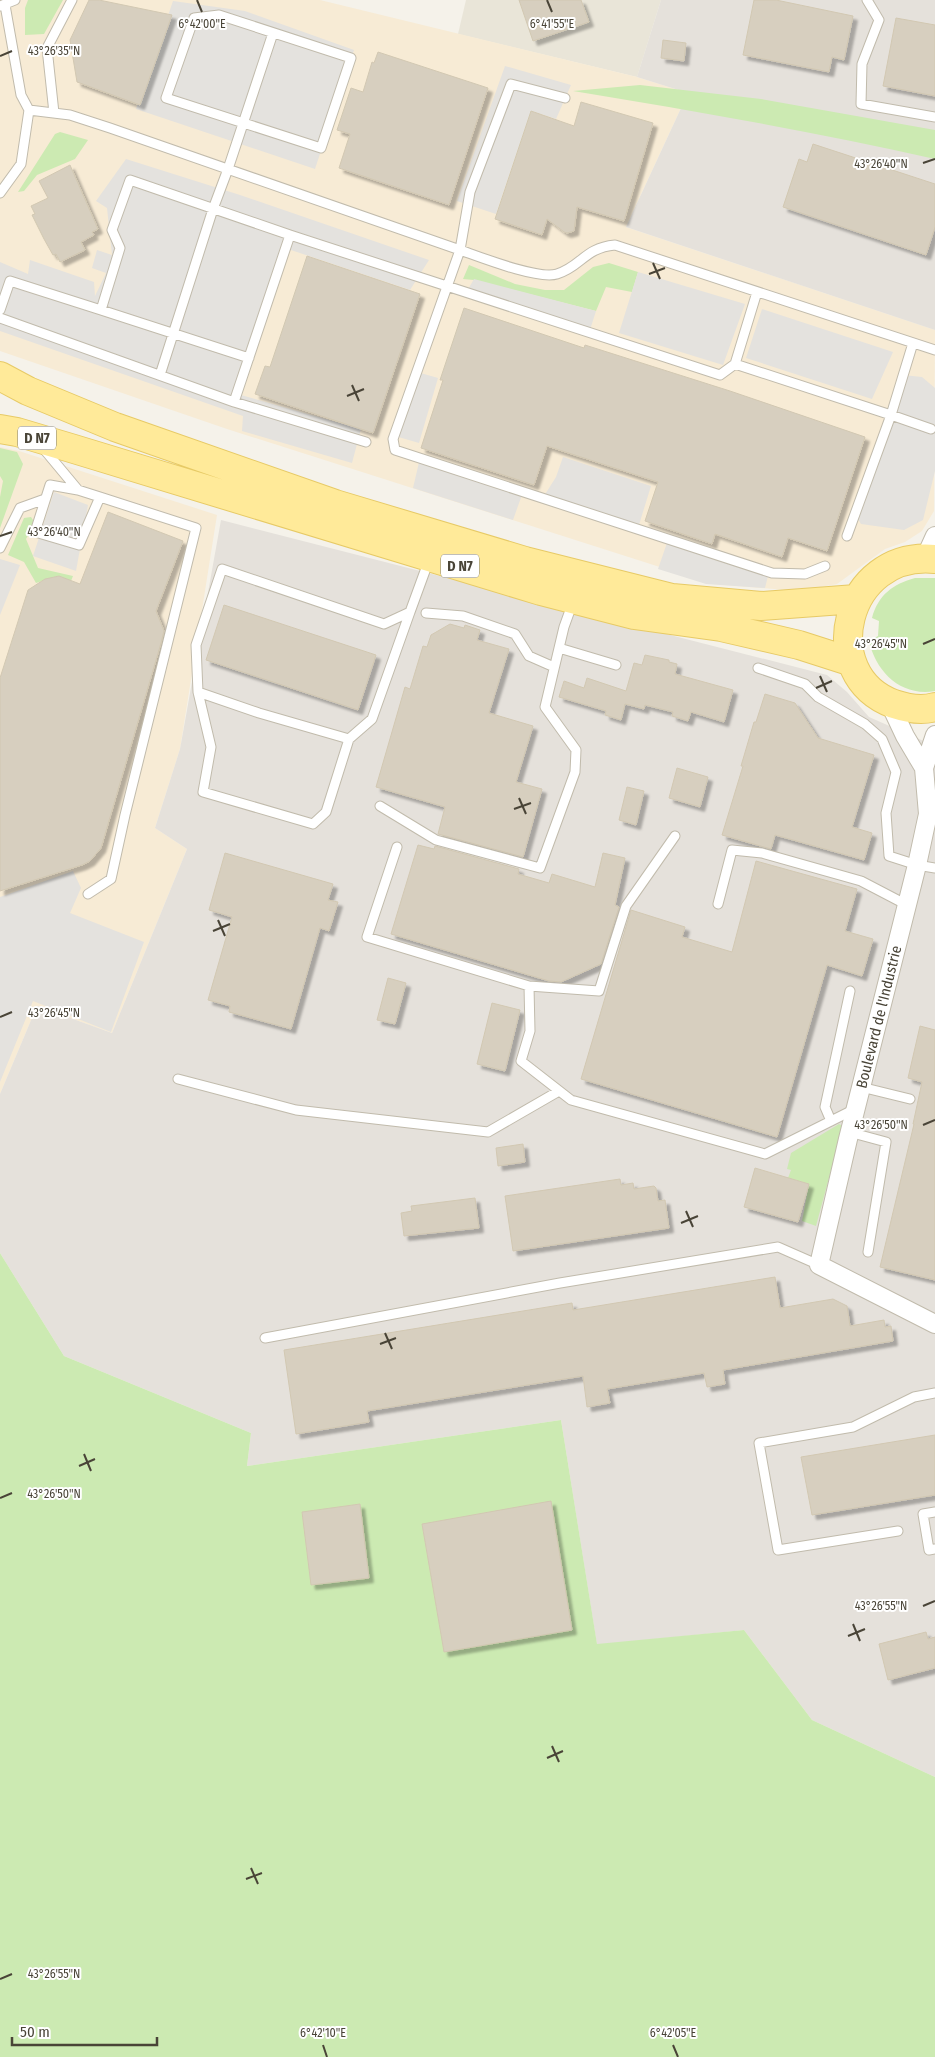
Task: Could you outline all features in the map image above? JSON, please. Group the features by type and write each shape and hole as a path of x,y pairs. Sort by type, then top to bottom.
{"main road":[{"name":"D N7","path":"0,376 28,391 115,428 335,504 525,561 672,598 761,606 856,599"},
{"name":"D N7","path":"0,429 33,436 430,557 634,616 721,626 799,645 852,662"},
{"path":"932,551 898,562 870,580 856,599 850,621 849,643 852,662 872,692 904,708 929,709 935,707"}],"street":[{"name":"Boulevard de l'Industrie","path":"890,702 905,736 924,768"},
{"name":"Boulevard de l'Industrie","path":"819,1265 855,1109 917,865 928,814 924,768 935,735"},
{"path":"819,1265 935,1324"}],"lane":[{"path":"0,193 21,164 29,110 22,95 3,5 15,0"},
{"path":"54,113 47,48 72,0"},
{"path":"867,0 879,20 862,64 861,104 935,117"},
{"path":"219,15 273,32 351,58 321,148 166,98 194,18 219,15"},
{"path":"160,375 213,209 244,123 273,32"},
{"path":"565,98 511,84 470,192 460,250 393,439 395,450 772,573 805,574 825,566"},
{"path":"29,110 78,118 460,250 540,275 556,275 601,246 615,245 935,350"},
{"path":"101,310 120,248 112,230 130,180 290,236 720,375 735,364 757,292"},
{"path":"234,402 290,236"},
{"path":"0,310 10,281 249,358"},
{"path":"0,318 234,402 366,442"},
{"path":"847,536 891,415 913,343"},
{"path":"735,364 931,429"},
{"path":"33,436 78,490"},
{"path":"88,894 111,879 124,815 196,528 100,497 78,490 50,486 35,532 79,545 100,497"},
{"path":"0,548 20,508 45,499"},
{"path":"410,612 384,624 222,568 196,645 198,692 211,747 203,792 314,824 326,812 349,739 372,719 430,557"},
{"path":"380,806 436,840 540,868 575,772 576,750 544,707 574,599"},
{"path":"426,613 463,616 515,634 529,656 554,667"},
{"path":"559,648 616,665"},
{"path":"758,668 805,684 818,697 865,724 882,739 896,772 886,812 890,856 917,865 935,868"},
{"path":"198,692 259,714 349,739"},
{"path":"396,847 367,937 529,986 599,991 626,906 675,836"},
{"path":"718,904 732,850 762,853 861,881 907,904"},
{"path":"529,986 530,1032 521,1061 571,1100 765,1154 855,1109"},
{"path":"831,1121 825,1107 850,991"},
{"path":"178,1079 296,1110 488,1132 559,1091"},
{"path":"861,1087 910,1099"},
{"path":"850,1132 886,1142 868,1252"},
{"path":"265,1338 560,1283 778,1247 819,1265"},
{"path":"898,1532 778,1550 760,1443 853,1427 914,1397 935,1393"},
{"path":"935,1512 924,1514 929,1550 935,1549"}],"shaded area":[{"path":"0,0 320,0 637,77 688,93 626,227 935,330 934,511 922,531 905,542 885,549 837,584 798,591 713,584 227,429 0,351"},
{"path":"466,0 661,0 637,77 458,34"},
{"path":"661,0 935,0 935,330 626,227 688,93 637,77"},
{"path":"173,1 245,11 354,50 315,169 136,109"},
{"path":"505,66 571,85 556,119 531,111 496,214 457,201"},
{"path":"126,159 240,195 429,260 410,290 288,249 241,395 361,429 352,463 242,431 243,416 0,331 0,262 28,274 30,260 94,282 95,296 106,273 92,268 97,250 112,255 107,208 96,201"},
{"path":"638,272 745,304 723,365 619,333"},
{"path":"474,279 596,311 589,333 466,293"},
{"path":"762,309 893,352 872,399 746,358"},
{"path":"417,372 438,378 419,443 395,436"},
{"path":"903,375 922,377 935,388 935,471 923,520 904,530 861,524 855,514"},
{"path":"0,447 19,451 217,515 180,749 155,828 187,849 112,1033 37,1006 0,1094"},
{"path":"563,457 651,486 638,528 544,496 556,477"},
{"path":"420,458 523,492 513,520 413,488"},
{"path":"54,492 88,505 76,571 33,556"},
{"path":"221,520 827,675 847,692 869,717 935,746 935,1777 812,1720 744,1630 597,1645 561,1420 247,1466 251,1433 64,1356 0,1253 0,1094 37,1006 112,1033 187,849 155,828 180,749"},
{"path":"668,540 769,572 765,588 706,584 658,569"},
{"path":"0,559 20,565 0,615"},
{"path":"73,871 81,888 70,913 144,942 111,1032 33,1001 0,1082 0,897"}],"green space":[{"path":"28,0 63,0 44,34 25,35 25,8"},
{"path":"640,85 761,99 935,130 935,159 755,122 573,91"},
{"path":"60,132 88,140 75,159 37,175 24,191 18,192 55,134"},
{"path":"609,263 638,272 632,292 606,287 596,311 474,280 463,279 469,265 515,284 545,290 564,290 593,267"},
{"path":"0,448 17,452 23,464 0,528 0,497 3,481 0,476"},
{"path":"31,517 35,523 26,539 38,568 73,576 71,581 58,576 36,583 24,562 8,555 24,518"},
{"path":"915,578 935,578 935,691 911,690 892,680 877,663 869,641 878,636 879,621 872,618 882,597 893,587"},
{"path":"839,1124 843,1126 816,1226 802,1221 809,1184 788,1178 791,1170 787,1169 791,1153"},
{"path":"0,1253 64,1356 251,1433 247,1466 561,1420 597,1644 744,1630 812,1720 935,1777 935,2057 0,2057"}],"building":[{"path":"89,0 99,0 172,15 140,105 77,82 70,40"},
{"path":"519,0 581,0 589,22 533,41"},
{"path":"754,0 776,0 853,16 844,60 832,57 829,72 743,55"},
{"path":"896,18 935,25 935,96 883,86"},
{"path":"663,40 686,43 684,61 661,58"},
{"path":"378,52 488,88 449,205 339,168 350,134 337,130 351,88 363,92 372,62 374,63"},
{"path":"581,102 653,123 624,221 577,207 574,231 564,232 547,219 542,235 495,219 531,111 574,126"},
{"path":"813,144 935,184 935,227 926,255 783,207 799,159 807,162"},
{"path":"70,165 98,229 92,232 94,235 81,242 85,250 60,262 56,254 53,255 44,239 32,215 35,214 31,206 48,198 39,181"},
{"path":"307,256 420,294 373,433 255,394 265,366 270,367"},
{"path":"464,308 584,348 585,345 730,391 865,437 827,551 788,538 782,557 715,534 712,544 645,521 658,482 547,446 534,485 421,448 443,380 440,380"},
{"path":"108,512 183,541 156,611 164,631 161,643 101,848 90,861 82,865 0,891 0,678 28,590 45,579 59,576 80,584"},
{"path":"224,605 376,655 358,710 206,660"},
{"path":"450,624 464,628 465,625 480,630 477,640 509,649 489,713 533,726 516,782 542,789 523,857 438,834 445,807 376,787 405,687 410,689 423,646 427,647 431,635"},
{"path":"645,655 669,660 669,662 677,664 675,674 733,690 724,722 691,712 688,721 672,716 673,712 645,705 644,709 625,704 621,720 605,715 606,711 559,697 564,681 584,688 587,678 626,691 634,663 642,665"},
{"path":"765,694 795,703 818,738 874,755 852,827 872,833 864,860 775,835 771,849 722,835 754,722 756,722"},
{"path":"677,768 708,777 700,807 669,798"},
{"path":"627,787 644,791 636,825 619,820"},
{"path":"418,845 434,849 435,846 519,869 518,874 549,883 552,874 595,887 603,853 625,858 615,905 619,907 601,964 561,982 549,981 391,934"},
{"path":"225,853 333,884 328,900 338,902 329,931 320,928 291,1029 229,1012 230,1006 208,1000 232,917 209,910"},
{"path":"756,861 857,889 845,931 873,939 862,976 827,965 777,1137 581,1079 631,910 685,927 682,937 732,952"},
{"path":"388,978 406,983 395,1024 377,1020"},
{"path":"492,1003 520,1010 505,1071 477,1064"},
{"path":"920,1026 935,1030 935,1280 880,1267 922,1082 908,1078"},
{"path":"523,1144 525,1162 498,1166 496,1148"},
{"path":"755,1168 809,1184 798,1222 744,1207"},
{"path":"620,1179 621,1185 633,1183 634,1189 654,1186 656,1188 658,1201 665,1200 669,1228 513,1251 505,1196"},
{"path":"475,1198 479,1228 404,1236 401,1213 412,1211 411,1206"},
{"path":"775,1277 780,1308 833,1299 847,1306 850,1326 884,1320 885,1327 891,1326 893,1341 723,1370 725,1384 707,1387 704,1373 607,1389 610,1403 587,1407 583,1376 367,1411 369,1422 296,1434 284,1350 572,1303 573,1310"},
{"path":"935,1435 935,1495 812,1515 801,1457"},
{"path":"551,1501 572,1630 444,1652 422,1524"},
{"path":"360,1504 369,1578 311,1585 302,1512"},
{"path":"926,1632 928,1639 935,1637 935,1668 888,1680 879,1644"}]}
